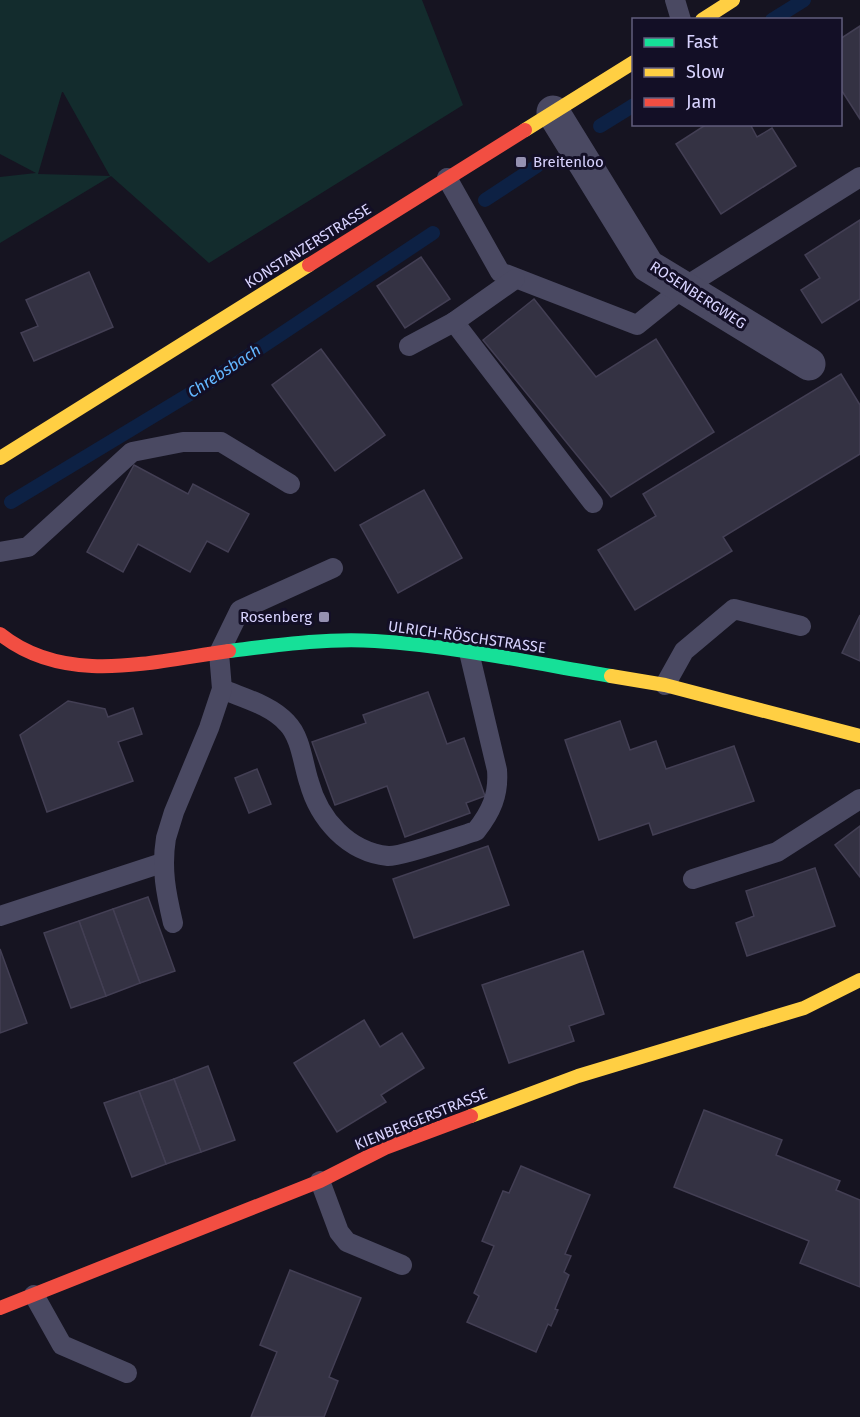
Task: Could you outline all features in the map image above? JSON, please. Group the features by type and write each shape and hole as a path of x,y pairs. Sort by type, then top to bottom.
{"street":[{"path":"705,18 733,0"},
{"name":"KONSTANZERSTRASSE","path":"0,458 632,63"},
{"name":"ROSENBERGWEG","path":"553,112 648,266 809,364"},
{"name":"ULRICH-RÖSCHSTRASSE","path":"0,634 44,660 70,667 121,667 305,642 352,641 422,645 666,686 860,736"},
{"name":"KIENBERGERSTRASSE","path":"0,1308 320,1181 386,1148 496,1106 578,1076 804,1008 860,980"}],"lane":[{"path":"675,0 680,18"},
{"path":"447,178 500,272 637,325 683,288 860,177"},
{"path":"409,346 454,322 516,279"},
{"path":"454,322 593,502"},
{"path":"0,552 28,547 132,452 183,442 221,442 290,484"},
{"path":"173,923 162,863 174,812 209,728 222,689 219,653 240,610 333,568"},
{"path":"666,686 684,651 734,609 801,626"},
{"path":"222,689 272,711 288,723 297,738 310,786 321,811 331,826 345,839 365,850 389,856 476,831 495,801 498,787 497,770 469,652"},
{"path":"693,879 777,852 860,799"},
{"path":"0,916 162,863"},
{"path":"320,1181 339,1232 347,1242 402,1265"},
{"path":"34,1295 62,1345 128,1373"}],"green space":[{"path":"0,0 422,0 463,105 209,263 111,176 0,243 0,177 36,173 0,154","holes":["63,92 110,176 38,174"]}],"building":[{"path":"860,26 860,119 842,91 842,38"},
{"path":"704,126 751,126 757,137 772,128 796,166 721,214 676,144"},
{"path":"860,220 860,299 822,323 801,290 820,278 805,255"},
{"path":"421,257 450,299 405,328 377,286"},
{"path":"89,272 113,327 34,361 21,333 38,326 26,300"},
{"path":"534,299 596,377 656,339 714,432 611,497 483,340"},
{"path":"321,349 385,435 335,471 272,385"},
{"path":"841,374 860,405 860,454 723,537 732,551 635,610 598,550 656,516 643,494"},
{"path":"134,465 188,494 193,484 249,514 228,552 207,541 190,572 138,544 123,572 87,552"},
{"path":"424,490 462,558 398,593 360,525"},
{"path":"860,615 860,661 842,653"},
{"path":"428,692 447,744 464,738 485,796 466,803 470,813 405,837 387,786 335,805 312,742 366,723 363,715"},
{"path":"68,701 105,709 108,717 133,708 142,734 118,742 133,781 47,812 20,735"},
{"path":"620,721 630,750 656,741 666,769 734,746 754,801 653,835 649,823 599,840 565,740"},
{"path":"257,769 271,804 249,813 235,778"},
{"path":"860,826 860,877 835,845"},
{"path":"488,846 509,905 414,938 393,879"},
{"path":"815,868 835,926 747,956 736,923 754,916 746,891"},
{"path":"148,897 175,971 140,983 113,909"},
{"path":"113,909 140,983 106,996 79,921"},
{"path":"79,921 106,996 71,1008 44,933"},
{"path":"0,949 27,1023 0,1033"},
{"path":"583,951 604,1014 569,1026 574,1041 509,1063 482,985"},
{"path":"364,1020 380,1047 402,1033 424,1068 381,1095 386,1102 337,1132 294,1063"},
{"path":"208,1066 235,1140 201,1152 174,1079"},
{"path":"174,1079 201,1152 166,1164 139,1091"},
{"path":"139,1091 166,1164 132,1177 104,1103"},
{"path":"704,1110 782,1140 776,1155 840,1181 836,1190 860,1200 860,1287 800,1263 809,1241 674,1187"},
{"path":"521,1166 590,1195 565,1254 571,1256 564,1272 569,1275 555,1309 558,1310 551,1326 548,1324 536,1352 467,1322 479,1296 474,1293 494,1246 482,1241 503,1191 509,1193"},
{"path":"290,1270 361,1298 329,1377 338,1381 324,1417 251,1417 277,1352 260,1345"}],"waterway":[{"name":"Chrebsbach","path":"775,18 804,0"},
{"name":"Chrebsbach","path":"600,126 632,106"},
{"name":"Chrebsbach","path":"485,200 537,166"},
{"name":"Chrebsbach","path":"11,502 203,386 433,233"}],"traffic: fast":[{"path":"229,651 320,641 375,641 464,651 611,676"}],"traffic: slow":[{"path":"705,18 733,0"},
{"path":"525,130 632,63"},
{"path":"0,458 309,265"},
{"path":"611,676 665,685 860,736"},
{"path":"471,1116 578,1076 804,1008 860,980"}],"traffic: jam":[{"path":"309,265 525,130"},
{"path":"0,634 26,650 53,660 81,665 141,664 229,651"},
{"path":"0,1308 320,1181 385,1148 471,1116"}],"place":[{"name":"Breitenloo","path":"521,162"},
{"name":"Rosenberg","path":"324,617"}]}
